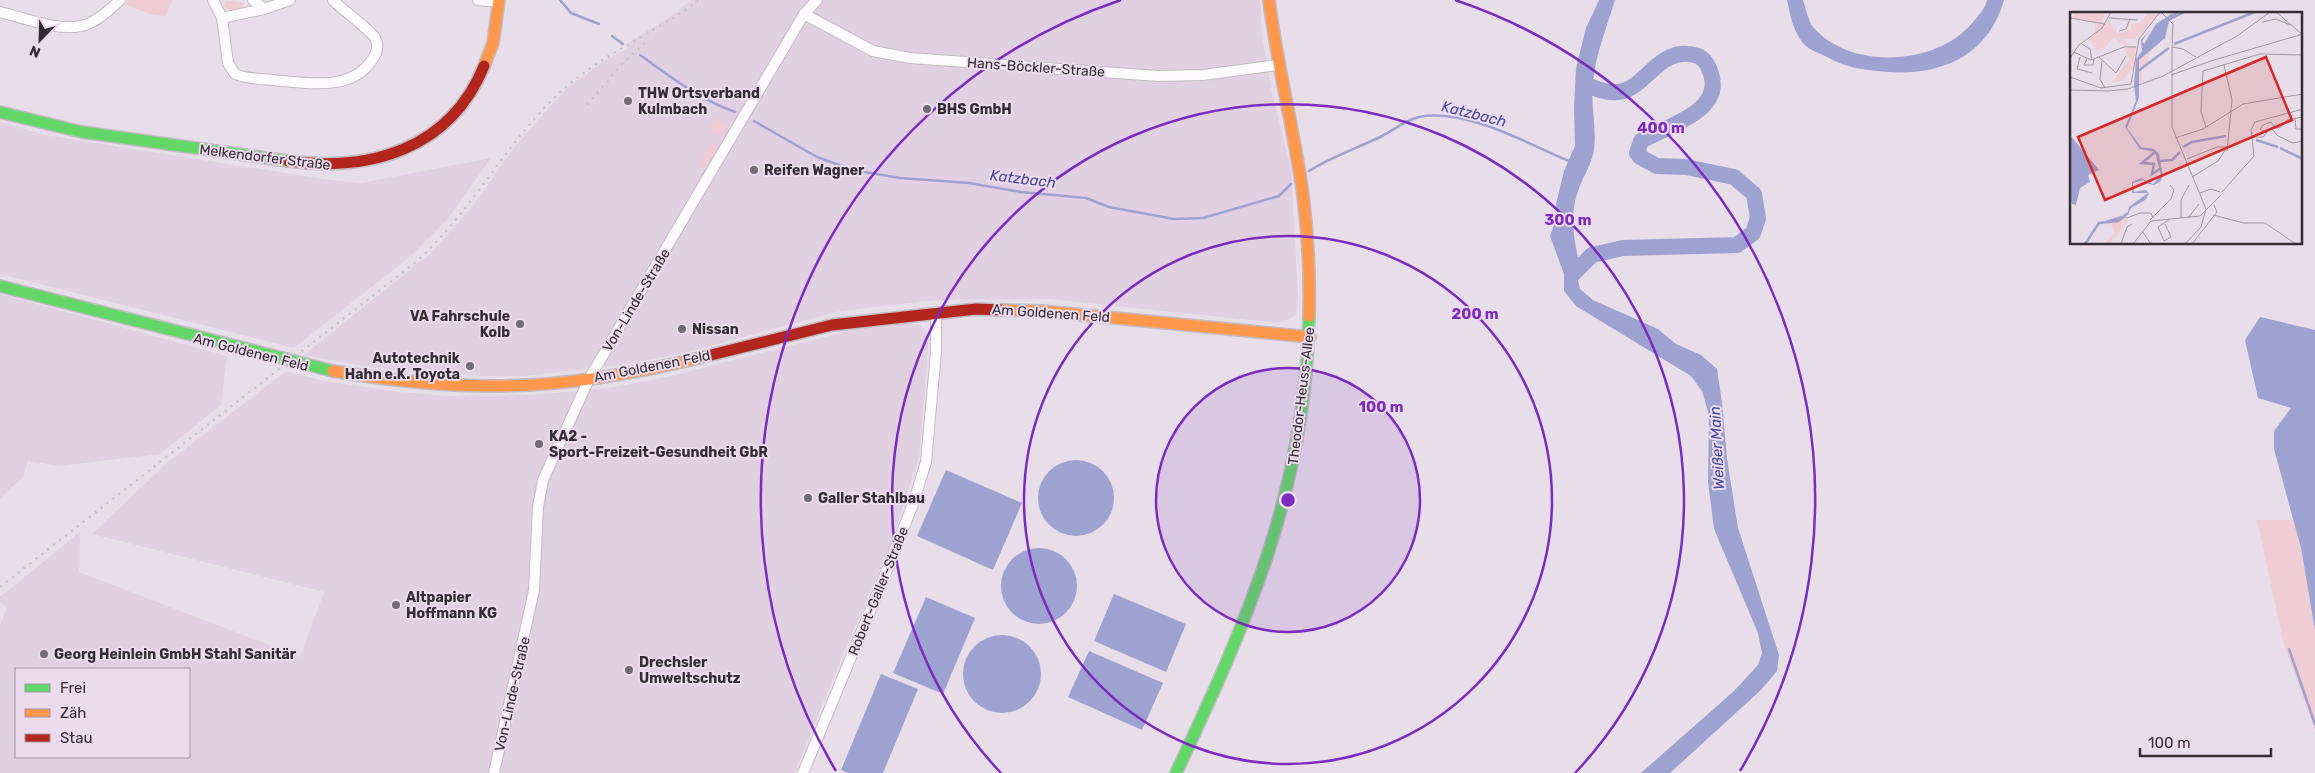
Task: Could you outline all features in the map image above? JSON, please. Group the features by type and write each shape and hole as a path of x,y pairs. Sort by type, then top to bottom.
{"street":[{"path":"0,12 62,26 82,26 95,20 120,0"},
{"path":"213,0 222,18 226,57 235,74 315,85 331,83 356,74 369,66 377,47 375,38 367,28 355,21 332,0"},
{"path":"253,0 264,9"},
{"path":"222,18 264,9 290,0"},
{"path":"478,0 498,1"},
{"name":"Von-Linde-Straße","path":"494,773 534,590 538,507 543,480 589,379 804,14 817,0"},
{"name":"Theodor-Heuss-Allee","path":"1176,773 1214,692 1272,544 1293,463 1310,337 1311,306 1304,200 1278,65 1269,0"},
{"name":"Melkendorfer Straße","path":"0,112 82,132 318,165 348,166 373,162 401,152 427,138 449,120 466,100 479,77 491,48 498,1"},
{"name":"Hans-Böckler-Straße","path":"804,14 873,51 910,58 1158,76 1203,75 1278,65"},
{"name":"Am Goldenen Feld","path":"0,286 315,368 355,375 440,384 497,386 589,379 661,367 832,325 976,309 1042,310 1310,337"},
{"name":"Robert-Galler-Straße","path":"803,773 913,504 926,462 935,360 936,312"}],"shaded area":[{"path":"128,0 172,0 166,16 149,14 125,4"},
{"path":"691,0 1260,0 1262,36 1272,93 1291,169 1298,297 1296,314 1278,323 1048,299 936,300 840,311 688,352 628,364 525,376 484,376 398,370 304,355 432,252 475,203 518,142 568,87 605,60 628,48 626,44 668,18"},
{"path":"225,2 243,3 246,8 233,11 224,7"},
{"path":"716,118 729,126 723,136 711,132 710,128"},
{"path":"0,122 45,135 323,179 361,183 491,158 447,220 411,256 294,348 0,274"},
{"path":"712,142 717,144 717,148 704,168 698,166"},
{"path":"0,294 227,356 221,405 160,454 59,466 28,461 23,477 0,498"},
{"path":"910,323 920,325 929,336 919,456 890,547 841,659 795,773 0,773 0,626 7,607 0,602 0,597 80,532 79,572 300,657 324,592 92,534 168,462 286,371 325,381 399,392 450,396 531,395 609,388 662,378 861,328"},
{"path":"2257,520 2294,520 2301,548 2315,630 2315,730 2284,645"}],"water":[{"name":"Weißer Main","path":"1599,0 1615,0 1594,71 1592,98 1595,141 1593,154 1577,193 1573,216 1573,228 1582,274 1578,280 1580,289 1593,300 1658,329 1676,344 1701,355 1717,369 1727,459 1738,528 1779,655 1777,671 1761,690 1670,773 1641,773 1734,691 1758,665 1762,653 1758,633 1714,529 1708,482 1709,415 1702,391 1691,376 1576,306 1564,291 1564,274 1550,236 1558,214 1556,204 1564,171 1575,146 1576,68 1586,28"},
{"path":"1787,0 1803,0 1812,25 1830,42 1850,51 1872,56 1895,57 1918,54 1939,47 1958,36 1973,22 1987,0 2004,0 1996,21 1972,51 1956,61 1938,67 1919,71 1898,72 1847,66 1808,48 1803,43 1792,22"},
{"path":"2260,317 2315,330 2315,630 2301,548 2274,449 2274,431 2291,408 2258,398 2245,340"},
{"path":"1076,460 1090,463 1103,471 1111,484 1114,498 1111,512 1103,525 1090,533 1076,536 1062,533 1049,525 1041,512 1038,498 1041,484 1049,471 1062,463"},
{"path":"946,470 1022,503 993,570 917,536"},
{"path":"1039,548 1053,551 1066,559 1074,572 1077,586 1074,600 1066,613 1053,621 1039,624 1025,621 1012,613 1004,600 1001,586 1004,572 1012,559 1025,551"},
{"path":"1114,594 1186,624 1166,672 1094,641"},
{"path":"926,597 975,618 943,694 893,673"},
{"path":"1002,635 1017,638 1034,652 1038,659 1041,674 1038,689 1024,706 1017,710 1002,713 987,710 970,696 966,689 963,674 966,659 980,642 987,638"},
{"path":"1089,651 1163,683 1142,730 1068,697"},
{"path":"881,674 918,689 883,773 848,773 841,770"}],"waterway":[{"name":"Katzbach","path":"560,0 571,13 599,24"},
{"name":"Katzbach","path":"612,36 623,44"},
{"path":"1574,273 1592,255 1623,248 1737,245 1753,233 1758,218 1754,194 1734,177 1686,167 1657,166 1640,157 1637,153 1641,141 1690,116 1709,99 1713,87 1711,74 1703,59 1698,56 1685,54 1673,56 1663,61 1637,84 1618,92 1609,92 1585,84"},
{"name":"Katzbach","path":"640,55 697,94 735,112"},
{"name":"Katzbach","path":"1309,171 1408,121 1419,117 1438,116 1457,118 1497,129 1571,162"},
{"name":"Katzbach","path":"754,121 817,157 853,170 900,178 969,183 1021,192 1086,198 1109,207 1174,219 1203,218 1279,196 1291,184"},
{"path":"2289,649 2315,724"}],"railway":[{"path":"0,587 416,262 453,223 536,117 571,82 588,69 681,13 699,0"},
{"path":"587,105 623,63 648,40"}],"traffic: fast":[{"path":"0,112 82,132 288,161"},
{"path":"0,286 333,371"},
{"path":"1176,773 1227,661 1249,607 1285,496 1297,439 1305,379 1309,316"}],"traffic: slow":[{"path":"484,66 493,43 499,0"},
{"path":"1269,0 1276,49 1303,195 1308,256 1309,316"},
{"path":"1001,310 1042,311 1310,337"},
{"path":"333,371 434,384 496,386 547,384 598,378 699,358"}],"traffic: jam":[{"path":"288,161 349,162 378,158 404,149 429,135 451,117 469,94 484,66"},
{"path":"699,358 832,325 976,309 1001,310"}],"place":[{"name":"THW Ortsverband Kulmbach","path":"628,101"},
{"name":"BHS GmbH","path":"927,109"},
{"name":"Reifen Wagner","path":"754,170"},
{"name":"VA Fahrschule Kolb","path":"520,324"},
{"name":"Nissan","path":"682,329"},
{"name":"Autotechnik Hahn e.K. Toyota","path":"470,366"},
{"name":"KA2 - Sport-Freizeit-Gesundheit GbR","path":"539,444"},
{"name":"Galler Stahlbau","path":"808,498"},
{"name":"Altpapier Hoffmann KG","path":"396,605"},
{"name":"Georg Heinlein GmbH Stahl Sanitär","path":"44,654"},
{"name":"Drechsler Umweltschutz","path":"629,670"}]}
